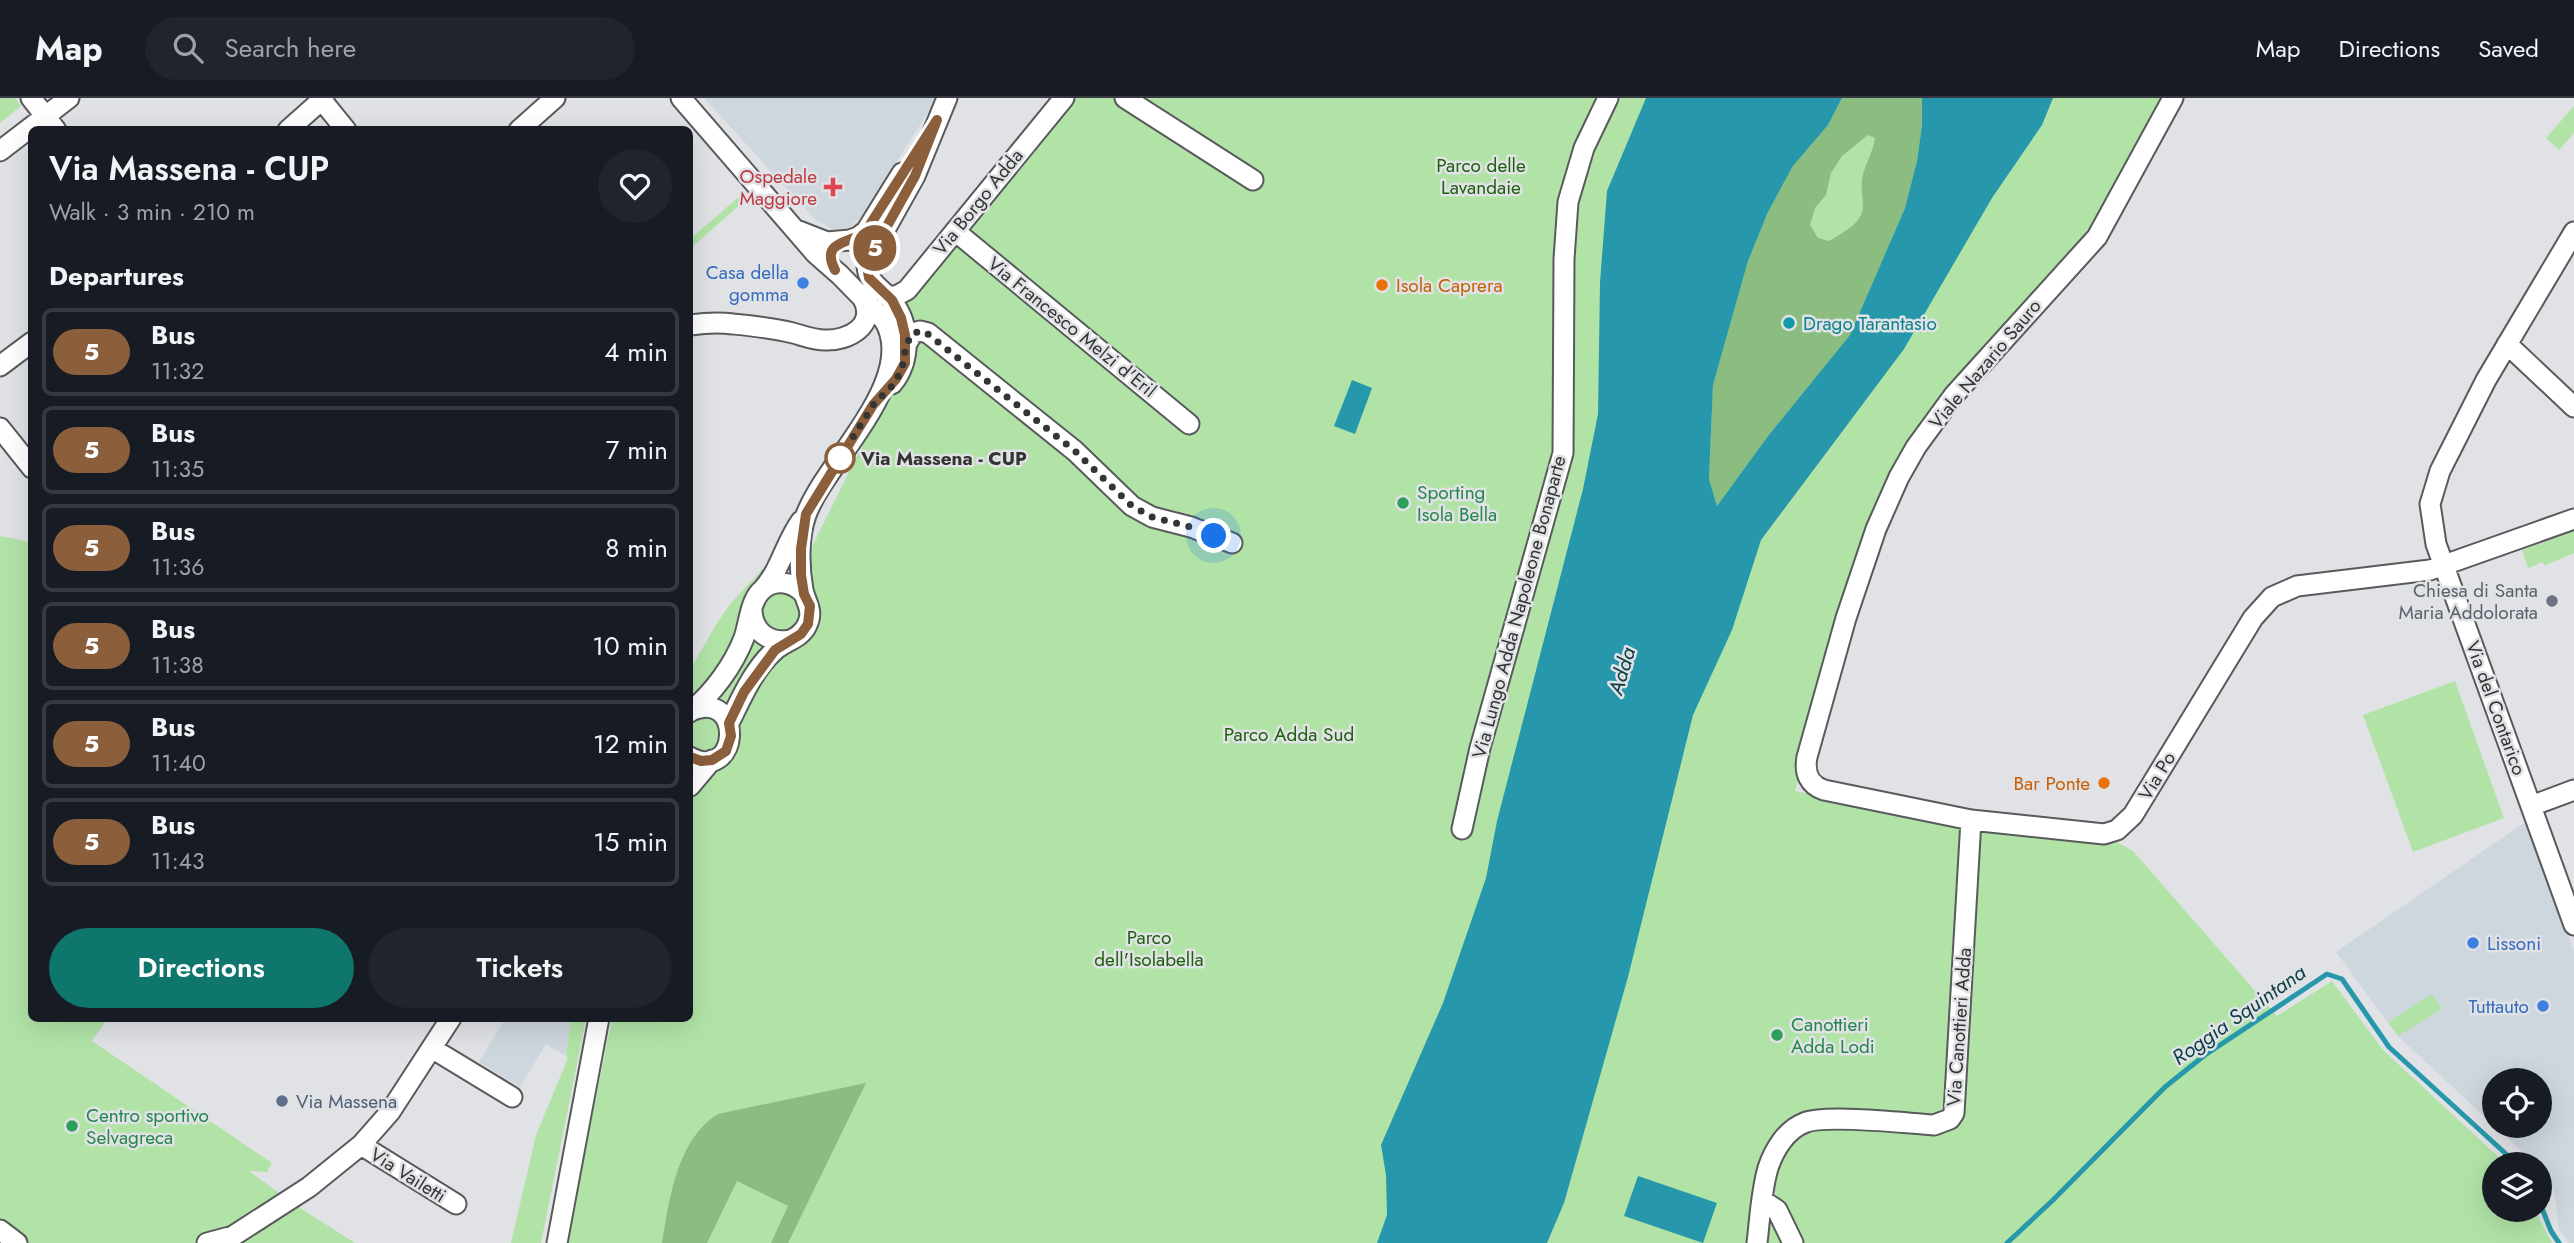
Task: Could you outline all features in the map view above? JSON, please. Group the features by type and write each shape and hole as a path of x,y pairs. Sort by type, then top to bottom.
{"street":[{"path":"31,98 50,123 69,98"},
{"path":"524,126 555,98"},
{"path":"681,98 816,253 863,298 888,327 891,341 889,374 873,405 792,534 775,574 755,600 735,657 716,685 693,709"},
{"path":"937,120 866,231 835,247 832,264 837,272 852,277 858,275 868,263 915,176 947,98"},
{"name":"Via Borgo Adda","path":"887,296 896,296 906,290 1064,98"},
{"path":"1125,98 1253,180"},
{"name":"Via Lungo Adda Napoleone Bonaparte","path":"1462,829 1480,748 1563,453 1564,258 1568,202 1584,148 1608,98"},
{"name":"Viale Nazario Sauro","path":"1807,774 1807,757 1846,618 1876,529 1899,477 1916,447 1954,395 2097,237 2173,98"},
{"path":"292,126 322,99 343,126"},
{"path":"0,151 28,135"},
{"path":"795,229 819,240 847,240 865,248 869,278 887,296 901,318 906,345 902,370 891,387 873,405"},
{"name":"Via Francesco Melzi d'Eril","path":"955,231 1189,424"},
{"name":"Via del Contarico","path":"2574,232 2470,410 2431,494 2432,527 2444,567 2574,925"},
{"path":"693,325 735,324 790,332 817,340 835,340 853,334 864,325 868,313 863,298"},
{"path":"906,345 913,333 928,333 1075,451 1142,512 1232,543"},
{"path":"2507,344 2574,407"},
{"path":"0,366 28,345"},
{"path":"0,428 28,463"},
{"path":"804,594 801,549 806,514"},
{"path":"2444,567 2574,519"},
{"name":"Via Po","path":"1807,774 1809,780 1818,788 1971,820 2104,834 2117,830 2133,815 2253,618 2272,597 2284,590 2305,584 2444,567"},
{"path":"729,723 744,692 765,661 775,650 801,634 808,624 810,606 797,587 785,583 773,584 762,590"},
{"path":"752,611 754,623 766,637 778,641 790,640"},
{"path":"693,711 713,709 729,723 731,736 722,755 712,760 693,758"},
{"path":"693,782 712,760"},
{"path":"2531,806 2574,790"},
{"name":"Via Canottieri Adda","path":"1762,1200 1773,1154 1780,1143 1803,1123 1823,1119 1934,1125 1950,1119 1954,1113 1971,820"},
{"path":"206,1243 233,1236 309,1187 360,1145 390,1112 449,1022"},
{"path":"557,1243 598,1022"},
{"path":"433,1049 512,1097"},
{"name":"Via Vailetti","path":"360,1145 456,1204"},
{"path":"1757,1243 1762,1200 1777,1210 1793,1243"},
{"path":"0,1230 18,1243"}],"shaded area":[{"name":"Ospedale Maggiore","path":"704,98 933,98 934,103 862,216 849,228 832,229 815,219"},
{"path":"2527,821 2574,951 2574,1243 2569,1243 2559,1229 2552,1186 2552,1152 2522,1152 2507,1138 2552,1138 2552,1068 2482,1068 2482,1114 2398,1036 2336,952"},
{"path":"503,1022 571,1022 566,1056 546,1044 520,1087 479,1062"}],"green space":[{"path":"0,98 15,98 21,106 0,123"},
{"name":"Parco Adda Sud","path":"1071,98 2168,98 2094,235 1913,445 1843,616 1795,791 1971,824 2111,839 2133,851 2277,1016 2332,981 2383,1050 2493,1152 2482,1152 2482,1222 2541,1222 2552,1243 566,1243 611,1022 693,1022 693,721 724,706 717,698 754,636 765,623 762,611 766,600 772,594 789,593 858,454 897,385 904,299"},
{"path":"1842,98 1922,98 1922,125 1917,161 1905,208 1850,335 1768,436 1717,506 1709,479 1713,385 1748,261 1768,212 1793,166 1828,125","holes":["1868,135 1875,138 1863,175 1862,213 1850,227 1829,241 1818,238 1810,225 1815,208 1826,195 1831,173 1842,156"]},
{"path":"2574,106 2574,133 2559,150 2546,138"},
{"path":"741,195 745,200 693,246 693,236"},
{"path":"2574,531 2574,553 2544,566 2543,562 2528,568 2522,550"},
{"path":"0,536 28,541 28,1022 105,1022 92,1041 272,1163 267,1172 249,1171 355,1243 0,1243"},
{"path":"772,559 740,631 714,677 693,698 693,665 730,604"},
{"path":"2455,681 2504,818 2413,852 2363,715"},
{"path":"2432,994 2442,1009 2398,1036 2388,1022"},
{"path":"571,1022 585,1022 541,1243 511,1243 536,1135 568,1058 566,1056"},
{"path":"866,1083 788,1243 771,1243 788,1206 737,1181 707,1243 662,1243 672,1190 684,1154 704,1125 718,1114"}],"water":[{"name":"Adda","path":"1646,98 1842,98 1828,125 1793,166 1768,212 1748,261 1713,385 1709,479 1717,506 1768,436 1850,335 1905,208 1917,161 1922,125 1922,98 2053,98 2042,125 1992,198 1904,349 1761,540 1732,630 1693,715 1628,977 1564,1203 1547,1243 1377,1243 1387,1215 1386,1175 1381,1145 1443,1003 1486,878 1497,821 1583,489 1598,414 1600,282 1607,191"},
{"path":"1352,380 1372,388 1355,434 1334,426"},
{"path":"1638,1176 1717,1203 1703,1243 1624,1216"}],"waterway":[{"name":"Roggia Squintana","path":"2007,1243 2165,1087 2205,1055 2327,974 2342,979 2389,1047 2504,1152"},
{"name":"Roggia Squintana","path":"2547,1222 2559,1243"}],"bus line":[{"name":"5","path":"693,759 712,760 726,751 731,736 729,723 744,692 775,650 796,638 808,624 811,612 801,575 801,549 806,514 873,405 891,387 902,370 906,357 904,326 899,312 892,300 869,278 868,260 915,176 937,120 863,235 839,243 835,247 831,259 835,270"}],"place":[{"name":"Ospedale Maggiore","path":"833,187"},
{"name":"Casa della gomma","path":"803,283"},
{"name":"Isola Caprera","path":"1382,285"},
{"name":"Drago Tarantasio","path":"1789,323"},
{"name":"Via Massena - CUP","path":"840,458"},
{"name":"Sporting Isola Bella","path":"1403,503"},
{"name":"Chiesa di Santa Maria Addolorata","path":"2552,601"},
{"name":"Bar Ponte","path":"2104,783"},
{"name":"Lissoni","path":"2473,943"},
{"name":"Tuttauto","path":"2543,1006"},
{"name":"Canottieri Adda Lodi","path":"1777,1035"},
{"name":"Via Massena","path":"282,1101"},
{"name":"Centro sportivo Selvagreca","path":"72,1126"}],"route":[{"path":"840,458 873,405 891,387 902,370 908,339 913,333 924,331 1075,451 1132,506 1152,517 1214,536"}],"park label":[{"name":"Parco delle Lavandaie","path":"1481,176"},
{"name":"Parco dell'Isolabella","path":"1149,948"}]}
